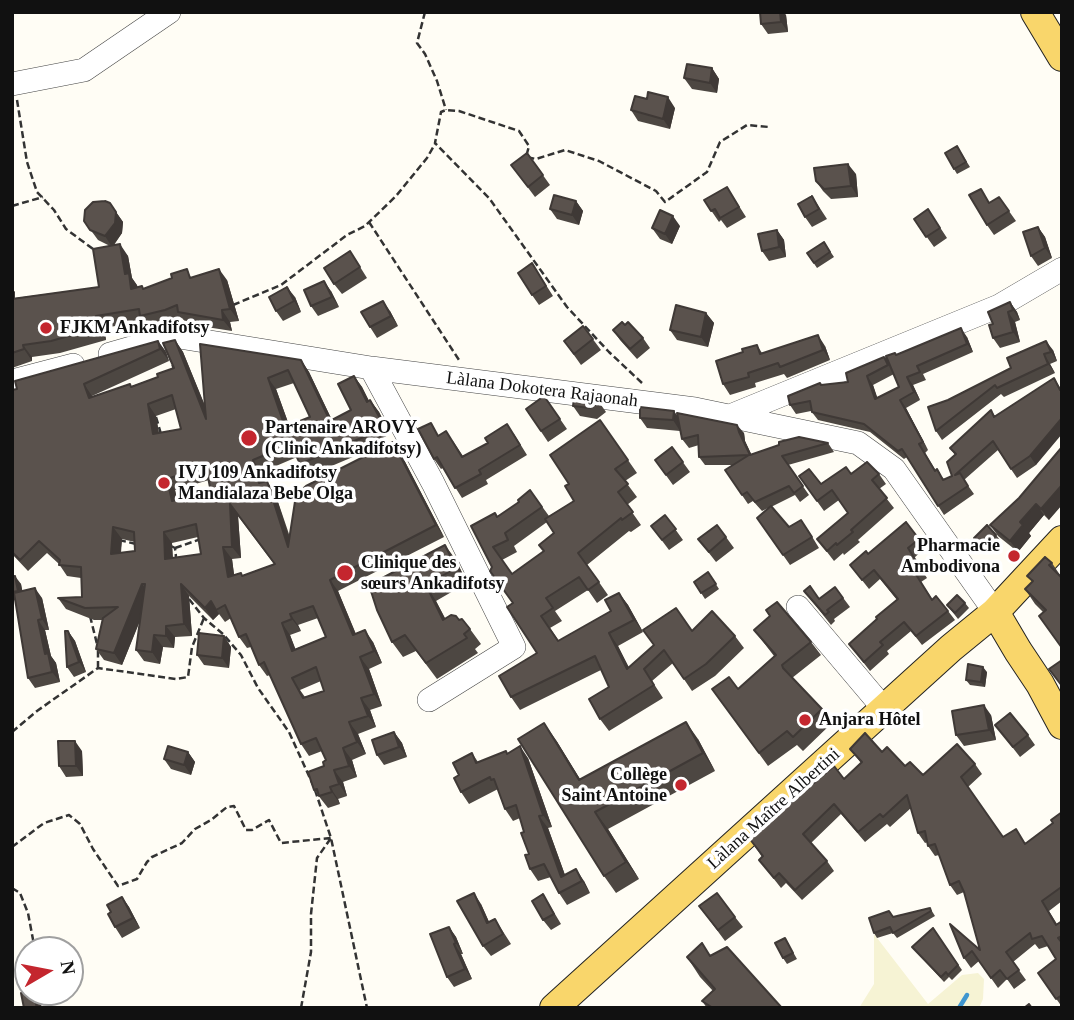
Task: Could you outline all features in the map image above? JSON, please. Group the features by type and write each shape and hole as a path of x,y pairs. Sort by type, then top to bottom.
{"main road":[{"path":"1035,12 1062,57"},
{"name":"Làlana Maître Albertini","path":"554,1008 995,611 1062,540"},
{"path":"995,611 1062,725"},
{"path":"951,648 997,645 1017,651"},
{"path":"1040,684 1062,706"}],"street":[{"path":"14,83 83,69 169,12"},
{"path":"730,416 999,306 1062,269"},
{"name":"Làlana Dokotera Rajaonah","path":"12,381 173,336 371,368 667,406 730,416 858,443 894,469 995,611"},
{"path":"371,368 433,483 514,646 429,700"},
{"path":"798,607 885,710"}],"path":[{"path":"425,12 417,43 437,81 446,110"},
{"path":"14,83 27,162 37,192 66,229 94,250 95,259"},
{"path":"232,305 281,285 347,235 369,222 396,196 427,158 435,143 441,112 446,110 459,111 519,131 528,146 526,157 536,159 565,150 599,161 656,191 665,202 708,172 720,142 747,125 769,127"},
{"path":"435,143 489,198 567,307 608,352 667,406"},
{"path":"12,206 43,197"},
{"path":"369,222 472,381"},
{"path":"163,339 178,379"},
{"path":"153,414 158,420 162,441"},
{"path":"164,545 175,548 206,537"},
{"path":"114,539 144,544"},
{"path":"175,548 177,561"},
{"path":"188,597 204,618 223,634 241,655 258,688 289,732 314,787 331,838 367,1008"},
{"path":"88,611 98,648 98,668"},
{"path":"12,732 98,668 176,679 188,677 192,647 204,618"},
{"path":"12,847 44,823 69,815 80,824 118,886 137,879 146,862 152,857 182,843 195,829 227,807 234,806 246,830 252,830 269,820 281,843 331,838"},
{"path":"301,1008 311,952 311,914 317,858 331,838"},
{"path":"12,888 20,893 28,913 32,936"}],"shaded area":[{"path":"874,934 928,1004 962,975 978,973 984,979 983,999 979,1008 859,1008 874,984"}],"building":[{"path":"760,12 780,12 781,22 761,24"},
{"path":"687,64 712,68 710,83 684,78"},
{"path":"648,92 668,97 663,119 631,110 635,96 647,99"},
{"path":"957,146 966,162 954,169 945,153"},
{"path":"527,153 543,175 528,187 511,165"},
{"path":"848,164 851,186 824,189 816,181 814,168"},
{"path":"727,187 739,207 720,218 715,209 711,211 704,200"},
{"path":"981,189 989,203 999,197 1009,211 987,225 969,195"},
{"path":"554,195 576,201 572,215 550,209"},
{"path":"812,196 819,209 805,217 798,204"},
{"path":"93,202 110,203 116,212 115,223 105,236 90,230 84,221 85,210"},
{"path":"928,209 940,228 926,237 914,219"},
{"path":"660,210 673,216 665,234 652,228"},
{"path":"1038,227 1045,248 1031,256 1023,232"},
{"path":"777,230 779,247 762,251 758,234"},
{"path":"824,242 830,252 814,263 807,253"},
{"path":"120,244 125,274 129,273 131,289 142,286 143,289 187,269 190,278 219,269 230,309 222,310 223,320 178,312 177,305 140,316 139,309 96,316 97,328 51,341 23,345 24,349 12,353 12,299 99,287 93,249"},
{"path":"350,251 360,267 334,284 324,268"},
{"path":"532,263 546,286 532,295 518,273"},
{"path":"324,281 332,297 311,306 304,290"},
{"path":"287,287 294,301 276,311 269,297"},
{"path":"383,301 391,316 370,327 361,312"},
{"path":"1010,302 1013,310 1008,312 1013,332 993,338 989,325 993,324 988,312"},
{"path":"676,305 706,313 701,337 670,330"},
{"path":"622,322 625,325 628,322 643,338 630,349 613,330"},
{"path":"583,326 593,339 574,354 564,341"},
{"path":"961,328 967,344 917,366 920,372 907,377 914,392 900,400 923,442 919,444 943,480 952,476 947,462 956,454 950,448 991,410 994,417 1054,378 1060,390 1062,388 1062,418 1030,456 1011,469 993,441 955,475 960,473 968,486 938,506 902,449 898,451 864,424 812,412 810,401 790,405 788,396 820,383 848,382 846,373 884,357 888,365 867,376 875,399 899,387 886,356 896,355"},
{"path":"818,335 823,350 780,367 778,363 748,373 749,377 723,384 716,361 757,345 760,354"},
{"path":"175,340 206,419 200,344 301,360 330,421 351,410 338,384 354,376 367,402 370,400 382,422 363,432 366,436 300,464 291,444 253,460 259,483 267,481 288,547 296,495 306,486 393,442 436,525 330,580 353,635 365,630 374,651 360,657 374,694 361,698 368,716 349,722 357,742 343,748 349,766 334,770 339,784 330,787 332,792 319,796 317,789 314,790 308,772 324,766 323,762 326,760 316,738 301,744 264,662 259,665 246,634 239,637 225,605 216,610 211,601 205,608 181,584 184,624 166,626 166,636 154,635 152,652 136,650 145,584 142,584 114,653 96,649 103,618 118,607 85,608 58,598 82,597 81,567 59,565 60,560 39,541 20,560 12,552 12,390 17,389 15,381 158,341 160,349 84,384 89,398 130,384 131,387 174,368 163,343","holes":["288,370 310,417 285,427 268,378","172,395 181,429 153,434 148,404","206,466 211,493 172,501 167,479","230,504 275,564 242,576 241,573 228,577 223,547 232,547","196,524 201,554 165,559 164,532","113,527 134,532 135,551 111,554","313,606 326,637 292,651 282,623 292,619 290,614","316,667 324,691 303,698 292,678"]},
{"path":"1046,341 1051,352 1044,354 1048,364 997,388 995,385 936,431 928,407 948,400 1011,368 1007,358"},
{"path":"544,396 560,419 541,431 526,409"},
{"path":"574,398 599,402 590,408 573,406"},
{"path":"640,407 674,411 673,420 640,418"},
{"path":"677,413 737,425 750,455 779,445 779,442 799,437 828,443 782,456 803,486 794,493 789,486 755,502 747,492 742,495 725,470 749,455 699,457 698,435 682,439"},
{"path":"600,420 628,460 615,469 628,484 618,492 633,512 622,520 621,518 578,553 599,582 588,590 579,577 546,598 553,608 541,616 558,641 611,611 605,600 619,593 634,620 609,633 627,669 654,645 643,630 676,608 692,631 712,611 735,636 706,664 684,679 664,650 644,669 654,685 600,719 589,699 609,687 595,656 511,697 499,676 537,653 507,607 513,603 490,571 492,567 471,526 495,513 497,517 519,502 530,490 542,507 505,533 508,540 493,547 512,574 544,551 539,545 554,533 545,519 574,501 565,486 569,484 550,455"},
{"path":"431,423 438,436 446,431 462,457 488,443 485,438 507,424 520,445 479,470 481,474 455,488 437,457 434,459 418,429"},
{"path":"672,447 683,462 666,475 655,460"},
{"path":"1062,447 1062,485 1041,509 1036,504 1020,522 1023,525 1010,541 990,525 1019,498"},
{"path":"867,462 879,474 872,480 887,498 851,530 853,532 827,551 817,539 848,513 832,490 817,501 799,476 809,469 821,484 846,467 851,474"},
{"path":"771,506 789,527 801,520 812,537 783,555 757,518"},
{"path":"665,515 676,529 662,540 651,526"},
{"path":"906,522 919,539 908,548 921,569 915,573 932,600 936,596 948,611 916,636 904,622 880,642 883,645 864,662 849,644 898,599 874,570 862,580 850,565 866,551 868,554"},
{"path":"717,525 726,537 709,552 698,539"},
{"path":"987,525 996,535 983,547 974,538"},
{"path":"445,545 456,568 426,585 443,620 451,615 456,616 470,629 464,634 467,638 426,663 405,635 392,642 369,585"},
{"path":"1045,557 1062,578 1062,648 1039,616 1046,610 1025,589 1033,581 1027,576"},
{"path":"708,572 716,584 701,593 694,582"},
{"path":"15,576 18,591 12,592 12,577"},
{"path":"810,586 819,599 835,587 843,598 827,610 829,612 825,615 804,591"},
{"path":"35,588 42,619 38,620 52,672 28,678 14,593"},
{"path":"957,595 965,603 955,613 947,605"},
{"path":"777,602 811,642 782,665 783,668 822,709 793,737 787,731 759,753 712,689 729,677 738,689 776,655 754,630 770,616 766,610"},
{"path":"65,631 68,631 79,662 67,667"},
{"path":"199,633 224,636 222,658 197,655"},
{"path":"1062,660 1062,686 1049,669"},
{"path":"968,664 983,667 981,682 966,680"},
{"path":"984,705 989,730 956,735 952,711"},
{"path":"1010,713 1028,735 1013,747 995,725"},
{"path":"686,722 703,753 595,812 626,862 604,876 518,739 544,723 579,780"},
{"path":"394,732 399,747 377,755 372,740"},
{"path":"865,733 882,752 887,747 905,766 910,762 923,775 957,744 975,764 961,777 1003,837 1016,829 1025,844 1053,823 1051,820 1062,812 1062,890 1060,888 1042,901 1056,925 1062,921 1062,936 1058,938 1062,943 1062,995 1056,999 1038,973 1056,959 1042,936 1032,939 1030,933 1006,952 1019,970 1007,979 1000,970 991,978 972,951 964,958 950,924 980,950 964,892 959,881 950,885 935,844 928,846 925,831 918,833 907,795 883,817 880,814 858,832 834,804 803,834 827,861 795,890 779,873 774,878 759,860 763,856 749,838 834,766 844,779 862,762 850,749"},
{"path":"58,741 75,741 76,766 59,766"},
{"path":"168,746 188,752 184,765 164,759"},
{"path":"520,746 543,815 539,816 561,877 576,869 582,881 559,893 544,864 530,869 525,855 529,854 521,833 524,832 516,805 505,809 494,779 491,780 490,777 461,792 454,778 459,775 453,763 472,753 476,763 506,751 507,754"},
{"path":"474,893 487,923 495,919 503,934 483,946 457,901"},
{"path":"717,893 735,917 718,930 699,906"},
{"path":"543,894 554,914 543,920 532,901"},
{"path":"122,897 133,918 115,927 108,914 111,912 107,905"},
{"path":"930,908 931,911 893,933 890,927 874,933 869,918 889,911 893,917"},
{"path":"449,927 465,969 447,977 430,934"},
{"path":"933,928 958,965 948,975 946,972 941,977 912,947"},
{"path":"785,938 793,953 783,958 775,943"},
{"path":"702,943 710,956 727,947 782,1008 713,1008 702,1001 715,989 687,957"}],"waterway":[{"path":"959,1008 967,995"}],"place":[{"name":"FJKM Ankadifotsy","path":"46,328"},
{"name":"Partenaire AROVY (Clinic Ankadifotsy)","path":"249,438"},
{"name":"IVJ 109 Ankadifotsy Mandialaza Bebe Olga","path":"164,483"},
{"name":"Pharmacie Ambodivona","path":"1014,556"},
{"name":"Clinique des sœurs Ankadifotsy","path":"345,573"},
{"name":"Anjara Hôtel","path":"805,720"},
{"name":"Collège Saint Antoine","path":"681,785"}]}
